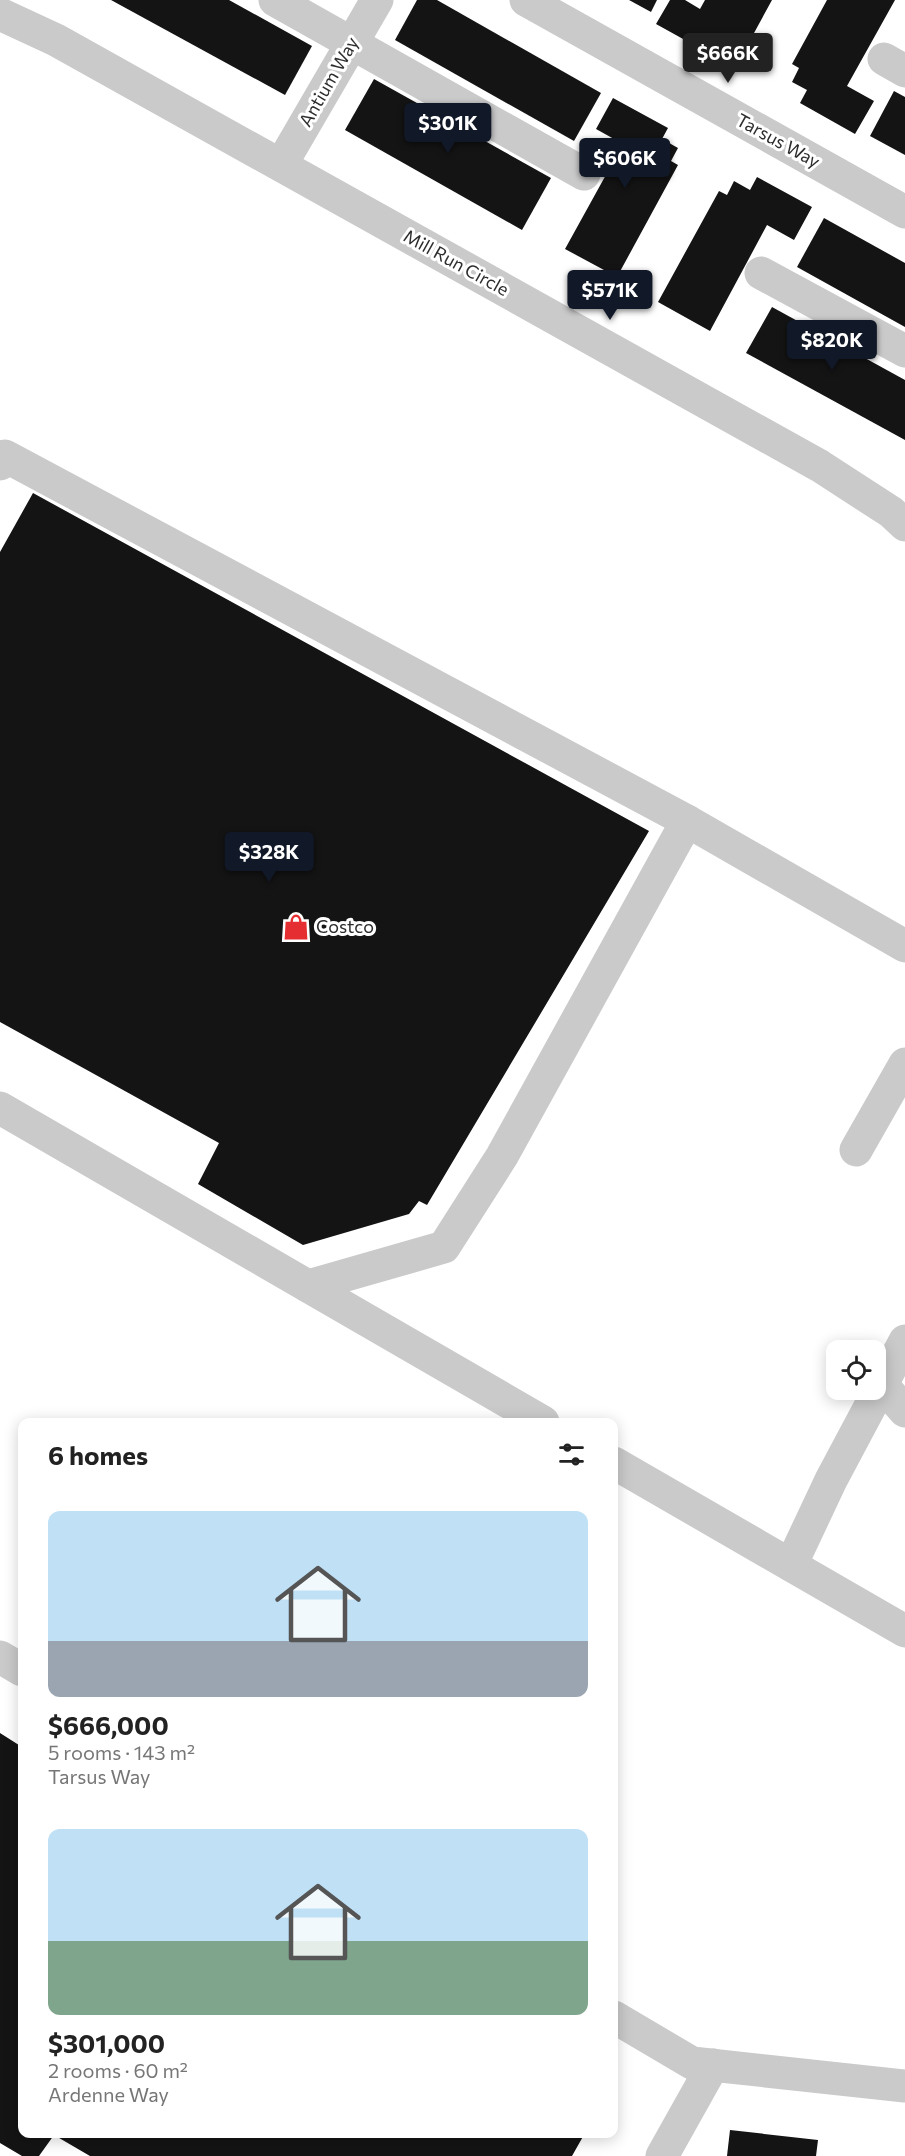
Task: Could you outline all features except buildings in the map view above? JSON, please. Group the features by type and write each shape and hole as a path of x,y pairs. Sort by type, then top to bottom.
{"street":[{"path":"275,0 584,174"},
{"name":"Antium Way","path":"281,165 377,0"},
{"name":"Tarsus Way","path":"526,0 905,212"},
{"name":"Mill Run Circle","path":"0,14 56,40 820,466 891,512 905,525"},
{"path":"761,273 905,351"},
{"path":"2,458 687,821 905,945"},
{"path":"308,1286 444,1247 502,1156 687,821"},
{"path":"856,1150 905,1064"},
{"path":"0,1108 536,1418"},
{"path":"886,1380 905,1341"},
{"path":"886,1389 905,1411"},
{"path":"791,1565 831,1480 875,1400"},
{"path":"618,1464 905,1631"},
{"path":"0,1657 18,1668"},
{"path":"618,2019 692,2063 905,2086"},
{"path":"662,2156 713,2065"}],"place":[{"name":"Costco","path":"296,927"}]}
